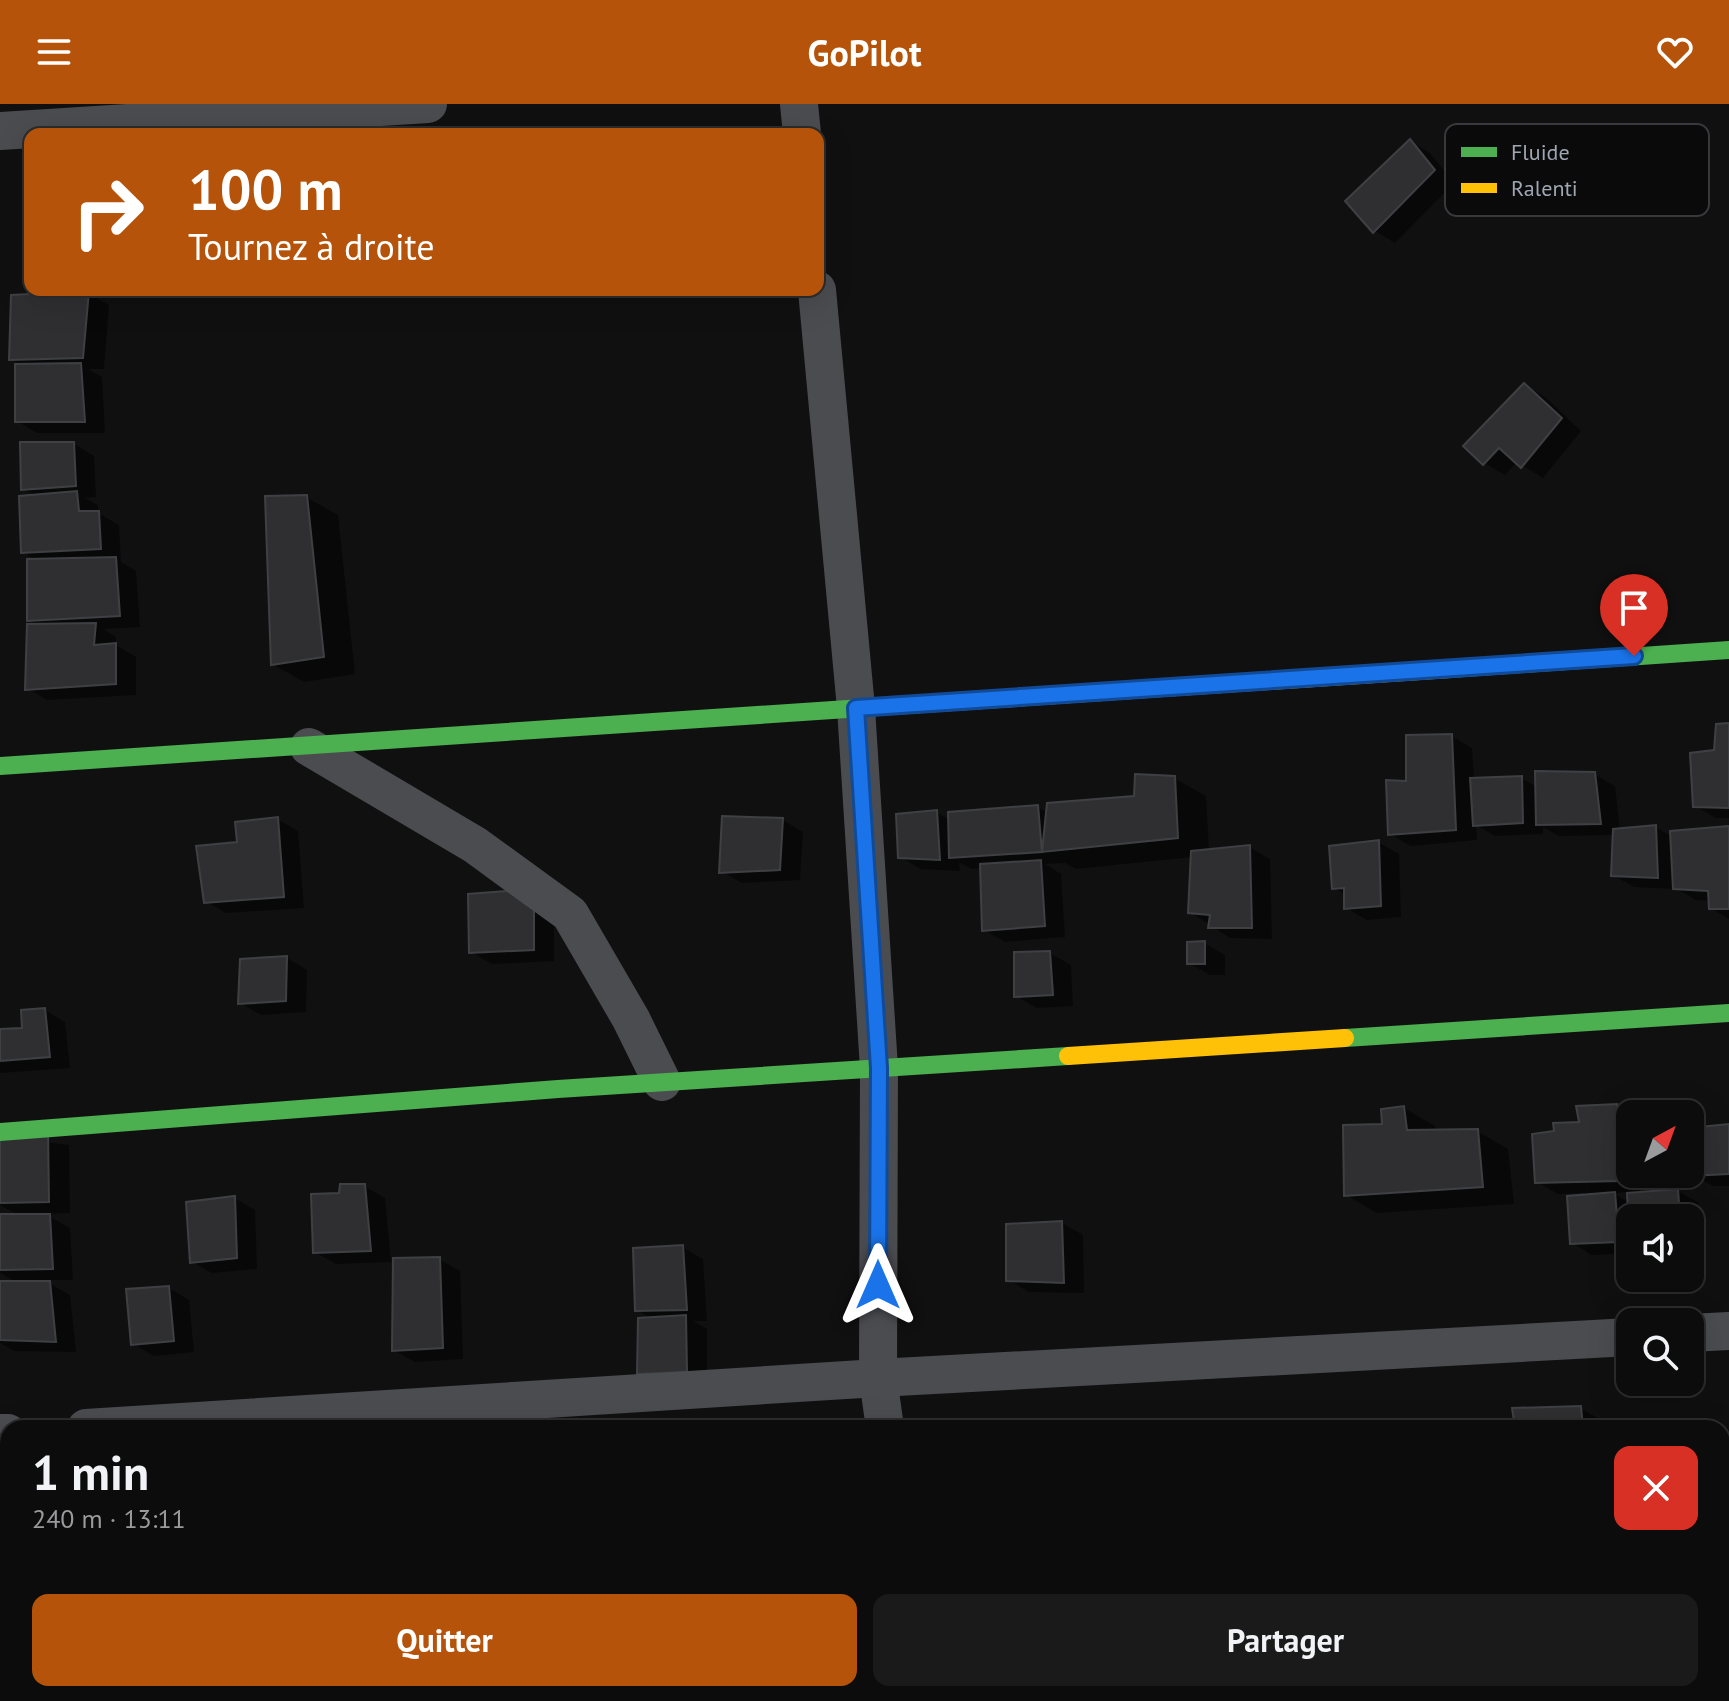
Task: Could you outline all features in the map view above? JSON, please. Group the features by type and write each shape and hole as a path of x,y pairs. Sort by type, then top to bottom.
{"street":[{"path":"48,128 428,104"},
{"path":"799,104 801,128"},
{"path":"0,131 24,129"},
{"path":"818,296 856,708 879,1068 878,1378 884,1420"},
{"path":"0,766 1729,650"},
{"path":"309,747 475,845 570,914 631,1019 662,1082"},
{"path":"0,1132 662,1082 1729,1013"},
{"path":"1704,1332 1729,1331"},
{"path":"213,1420 878,1378 1616,1338"}],"building":[{"path":"1410,139 1435,170 1373,233 1345,201"},
{"path":"11,295 89,296 83,358 9,360"},
{"path":"81,363 85,422 15,422 15,364"},
{"path":"1524,383 1562,418 1521,468 1499,448 1483,465 1463,446"},
{"path":"20,442 74,442 76,486 21,490"},
{"path":"77,491 79,511 99,511 101,549 21,553 19,496"},
{"path":"307,495 324,657 271,665 265,496"},
{"path":"116,557 120,616 27,621 27,559"},
{"path":"96,623 94,645 116,643 116,684 25,690 27,624"},
{"path":"1729,723 1729,808 1693,807 1690,753 1714,750 1716,724"},
{"path":"1452,734 1456,830 1388,835 1386,780 1406,781 1406,735"},
{"path":"1535,771 1595,772 1601,824 1536,825"},
{"path":"1135,774 1175,776 1178,838 1042,852 1047,803 1134,796"},
{"path":"1522,776 1523,823 1473,826 1470,778"},
{"path":"1038,805 1042,852 949,858 948,812"},
{"path":"937,810 940,860 898,858 896,814"},
{"path":"722,816 783,818 780,870 719,873"},
{"path":"278,817 284,897 204,903 196,846 237,842 235,822"},
{"path":"1656,825 1658,878 1611,876 1613,829"},
{"path":"1729,826 1729,909 1709,909 1708,891 1673,889 1670,831"},
{"path":"1379,840 1381,906 1344,909 1344,888 1332,889 1329,846"},
{"path":"1250,845 1252,928 1208,928 1210,915 1188,913 1191,851"},
{"path":"1041,860 1045,926 982,931 980,864"},
{"path":"534,889 534,950 469,953 468,894"},
{"path":"1205,941 1205,964 1187,964 1187,942"},
{"path":"1050,951 1053,995 1014,997 1014,952"},
{"path":"287,956 286,1001 238,1004 240,959"},
{"path":"45,1008 50,1057 0,1061 0,1029 22,1028 21,1010"},
{"path":"1616,1104 1616,1181 1535,1183 1532,1134 1554,1131 1553,1123 1579,1122 1576,1106"},
{"path":"1404,1106 1407,1130 1478,1129 1483,1187 1344,1196 1343,1125 1382,1124 1381,1109"},
{"path":"1729,1124 1729,1174 1704,1175 1704,1127"},
{"path":"48,1131 49,1202 0,1203 0,1135"},
{"path":"340,1184 365,1184 371,1251 313,1253 311,1194 339,1193"},
{"path":"1678,1189 1679,1204 1628,1204 1627,1193"},
{"path":"1615,1192 1616,1242 1570,1244 1567,1196"},
{"path":"235,1196 237,1258 190,1263 186,1202"},
{"path":"0,1214 50,1214 53,1269 0,1270"},
{"path":"1062,1221 1064,1283 1006,1281 1006,1224"},
{"path":"683,1245 687,1310 635,1311 633,1248"},
{"path":"440,1257 443,1348 392,1351 393,1258"},
{"path":"0,1281 50,1281 56,1342 0,1340"},
{"path":"169,1286 174,1341 131,1345 126,1289"},
{"path":"686,1315 687,1372 637,1374 638,1318"},
{"path":"1581,1406 1582,1420 1514,1420 1512,1408"}],"traffic: fast":[{"path":"1450,669 1729,650"},
{"path":"0,766 892,706"},
{"path":"1345,1038 1729,1013"},
{"path":"0,1132 558,1089 1068,1056"}],"traffic: slow":[{"path":"892,706 1450,669"},
{"path":"1068,1056 1345,1038"}],"route":[{"path":"878,1285 879,1068 856,708 1634,656"}]}
